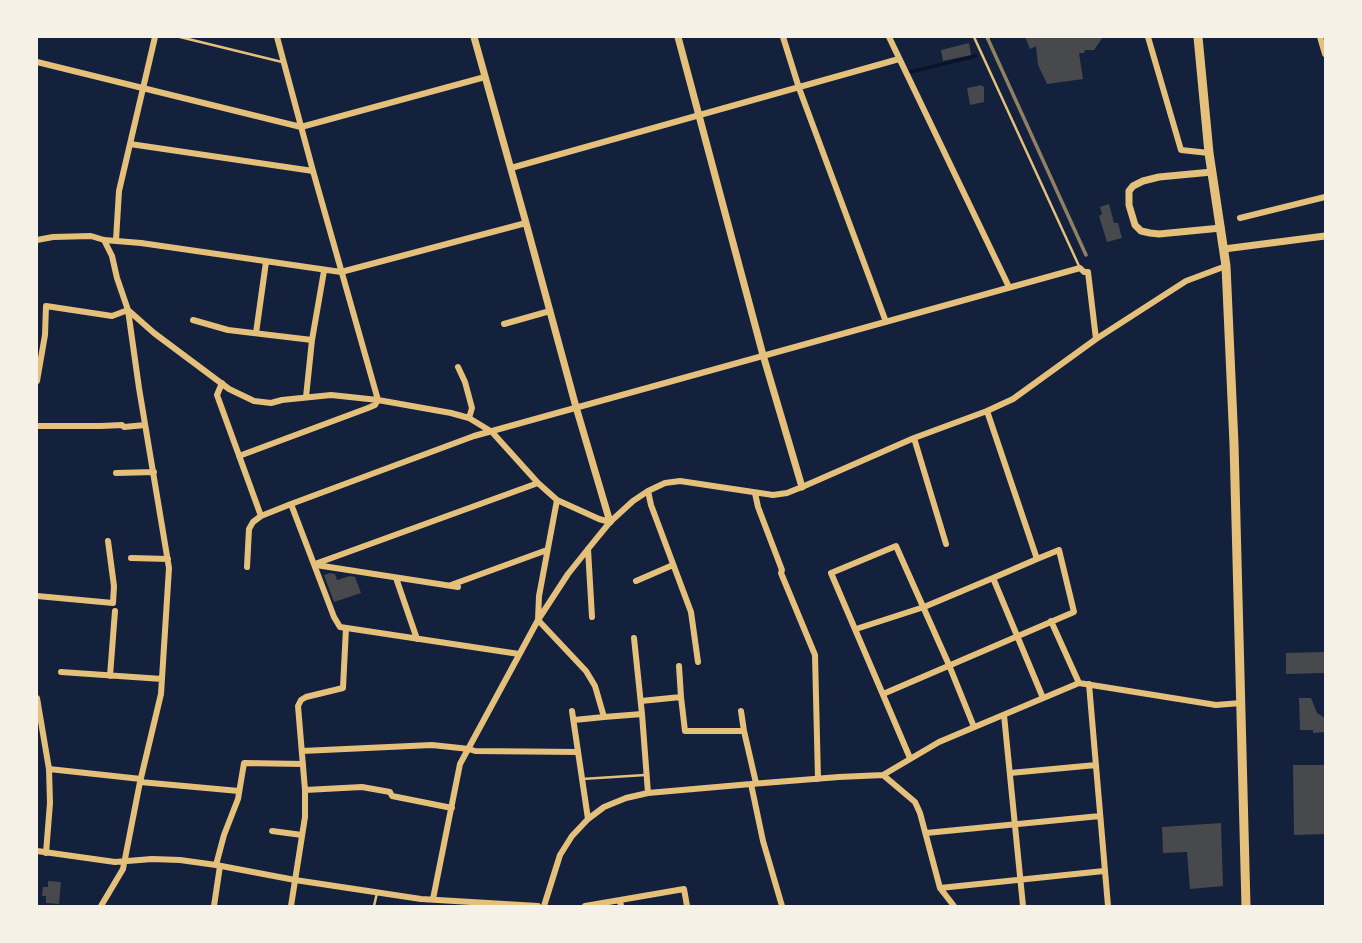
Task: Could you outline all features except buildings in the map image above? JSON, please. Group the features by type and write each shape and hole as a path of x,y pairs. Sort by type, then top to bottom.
{"main road":[{"path":"1198,37 1209,153 1226,266 1234,444 1246,906"}],"street":[{"path":"116,240 119,191 155,37"},
{"path":"239,456 368,408 378,400 277,37"},
{"path":"474,37 610,522"},
{"path":"678,37 763,355 802,487"},
{"path":"783,37 799,88 886,321"},
{"path":"889,37 1009,286"},
{"path":"1148,37 1181,150 1209,153"},
{"path":"1320,37 1325,54"},
{"path":"511,168 899,59"},
{"path":"37,62 301,127 485,77"},
{"path":"130,144 313,171"},
{"path":"1212,172 1143,181 1129,191 1129,205 1135,225 1150,233 1221,228"},
{"path":"1240,218 1325,197"},
{"path":"37,240 91,236 104,240 341,272 526,223"},
{"path":"1224,249 1325,236"},
{"path":"101,906 123,869 161,694 169,581 168,559 128,310 113,256 104,240"},
{"path":"256,333 267,262"},
{"path":"433,899 460,764 538,620 568,574 610,522 633,501 665,483 680,481 755,493 787,493 1013,399 1096,339 1186,281 1226,266"},
{"path":"247,567 249,528 261,516 474,436 1009,286 1080,268 1088,272 1096,339"},
{"path":"306,397 312,340 324,271"},
{"path":"37,381 46,306 112,316 128,310"},
{"path":"128,310 222,383 240,395 259,402 331,396 378,400 468,418 492,432 557,500 610,522"},
{"path":"504,324 550,311"},
{"path":"192,320 228,330 312,340"},
{"path":"458,367 472,408 468,418"},
{"path":"222,383 217,395 261,516"},
{"path":"987,411 1037,559"},
{"path":"37,426 145,425"},
{"path":"914,438 946,544"},
{"path":"116,472 154,472"},
{"path":"315,564 538,483"},
{"path":"648,491 691,611 698,662"},
{"path":"755,493 781,573 815,655 818,779"},
{"path":"557,500 539,596 538,620 586,671 595,686 604,717"},
{"path":"291,504 336,623 340,627 519,654"},
{"path":"37,596 113,603 114,586 108,541"},
{"path":"910,758 831,573 896,546 974,727"},
{"path":"588,549 592,617"},
{"path":"449,586 547,550"},
{"path":"856,629 924,607 1059,550 1074,612 883,694"},
{"path":"131,558 168,559"},
{"path":"315,564 458,587"},
{"path":"636,581 673,565"},
{"path":"396,578 417,639"},
{"path":"993,578 1043,698"},
{"path":"110,676 115,611"},
{"path":"1051,621 1079,683"},
{"path":"291,906 305,817 298,706 306,697 343,688 346,628"},
{"path":"634,638 648,793"},
{"path":"679,666 685,731 744,731"},
{"path":"61,672 162,679"},
{"path":"544,906 560,855 572,836 604,807 626,798 648,793 883,775 939,742 1079,683 1216,705 1241,703"},
{"path":"1089,684 1108,906"},
{"path":"641,701 681,696"},
{"path":"37,698 50,769 46,853"},
{"path":"572,711 588,819"},
{"path":"741,711 763,841 782,906"},
{"path":"574,720 642,713"},
{"path":"1004,715 1023,906"},
{"path":"302,751 432,745 475,751 578,752"},
{"path":"214,906 224,835 234,812 244,763 303,764"},
{"path":"1010,773 1096,765"},
{"path":"50,769 239,791"},
{"path":"883,775 915,802 940,888 954,906"},
{"path":"305,790 362,787 452,808"},
{"path":"926,833 1100,816"},
{"path":"272,831 302,835"},
{"path":"37,851 115,862 180,860 377,893 433,899 447,904 538,906"},
{"path":"940,888 1104,871"},
{"path":"585,906 621,903 684,889 687,906"}],"lane":[{"path":"180,37 284,63"},
{"path":"974,37 1080,268"},
{"path":"582,779 646,775"},
{"path":"374,906 377,893"}],"waterway":[{"path":"910,72 976,56"}],"railway":[{"path":"987,37 1086,255"}]}
